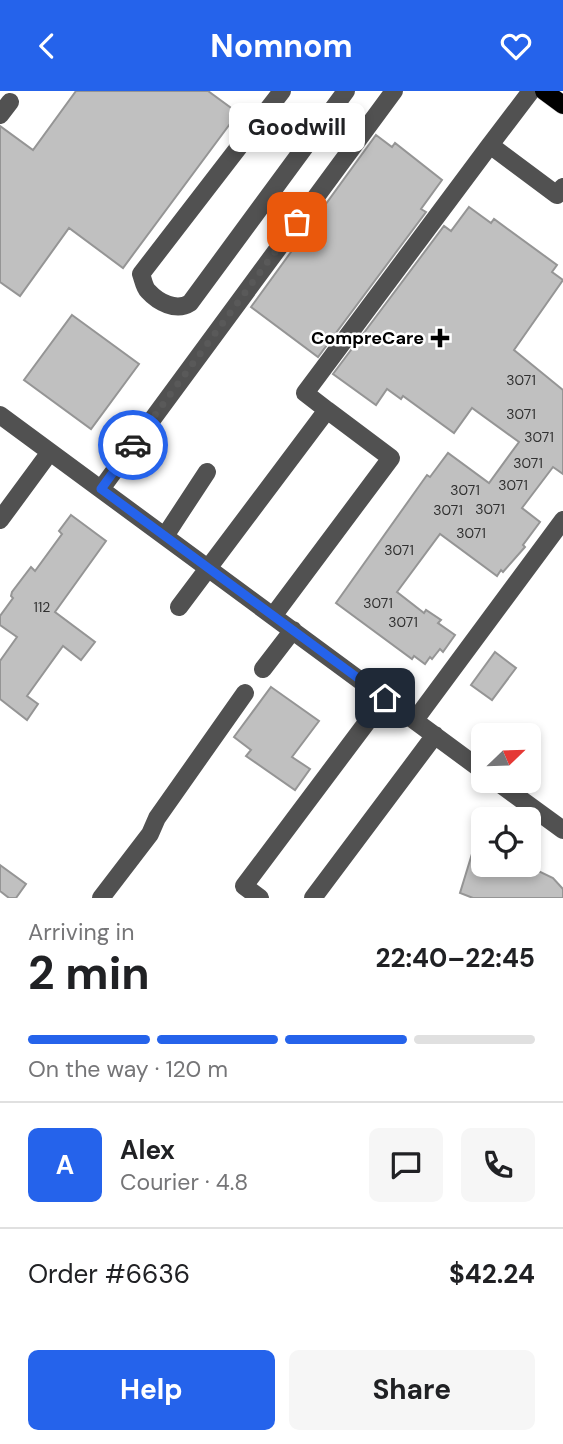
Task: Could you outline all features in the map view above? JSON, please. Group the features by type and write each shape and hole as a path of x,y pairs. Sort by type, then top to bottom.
{"main road":[{"path":"544,91 563,105"}],"street":[{"path":"282,91 141,274 146,289 169,306 182,308 190,303 346,91"},
{"path":"101,489 394,91"},
{"path":"273,616 391,458 305,393 531,91"},
{"path":"491,145 557,195 563,187"},
{"path":"179,607 327,409"},
{"path":"0,415 471,762"},
{"path":"0,520 50,452"},
{"path":"165,536 207,472"},
{"path":"415,720 563,520"},
{"path":"263,669 293,631"},
{"path":"101,898 150,834 157,818 245,693"},
{"path":"260,898 244,886 385,698"},
{"path":"313,898 435,735"},
{"path":"512,793 563,830"}],"building":[{"path":"76,91 208,91 238,113 123,268 69,228 20,296 0,282 0,126 33,150"},
{"path":"376,135 392,147 395,143 442,180 421,209 426,212 318,357 251,307"},
{"path":"469,207 491,223 494,219 557,265 552,272 563,280 514,350 563,390 563,474 553,467 522,508 540,522 523,545 525,547 503,572 501,570 497,576 440,534 397,592 424,613 426,610 441,620 438,623 455,635 443,652 440,649 425,664 414,656 412,659 336,603 427,475 430,477 448,453 489,483 519,442 472,408 454,433 403,396 401,399 387,389 376,405 333,374 444,226 451,231"},
{"path":"72,315 139,364 91,429 24,380"},
{"path":"71,515 106,541 55,612 95,642 81,660 63,646 27,696 38,704 27,720 0,699 0,661 17,637 0,625 0,616 13,598 12,592 31,567 35,571 62,534 59,531"},
{"path":"495,652 516,668 492,700 471,685"},
{"path":"271,687 319,721 292,757 310,769 295,790 246,756 251,750 234,737"},
{"path":"471,857 471,877 541,877 541,872 553,878 563,889 563,898 473,898 460,893"},
{"path":"0,865 26,884 16,898 9,898 0,891"}],"way so far":[{"path":"133,445 297,222"}],"place":[{"name":"Goodwill","path":"297,222"},
{"name":"CompreCare","path":"440,338"}],"route":[{"path":"133,445 101,489 385,698"}]}
